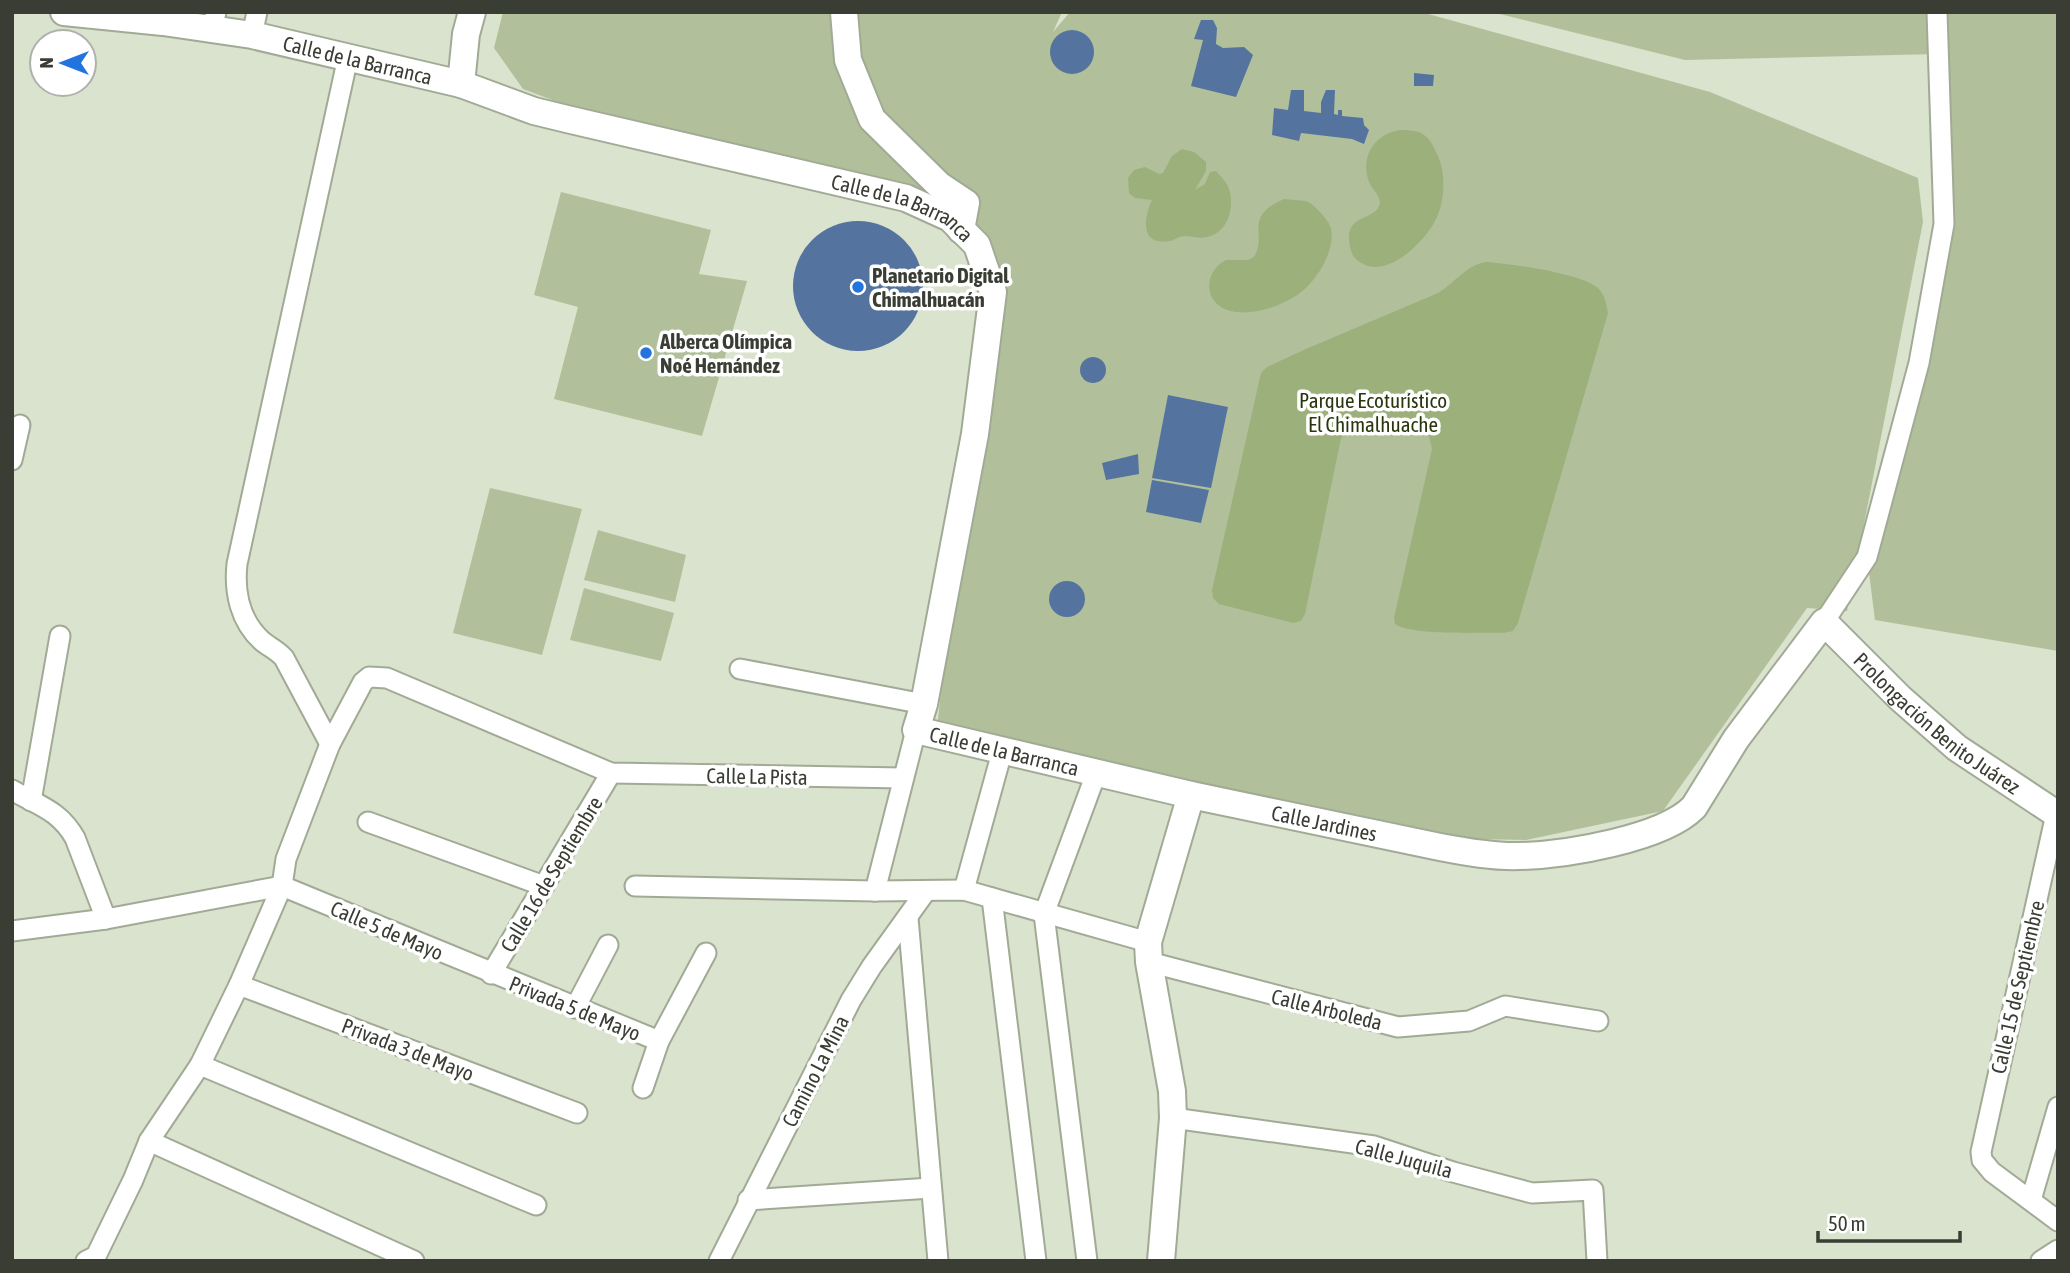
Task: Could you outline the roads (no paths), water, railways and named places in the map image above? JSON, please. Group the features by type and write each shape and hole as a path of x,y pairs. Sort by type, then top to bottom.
{"main road":[{"name":"Calle de la Barranca","path":"64,12 254,24 348,58 461,84 534,111 906,198 950,218 977,245 993,292 975,434 924,704 916,730 1002,752 1097,771 1191,796"},
{"path":"461,84 471,12"},
{"path":"844,12 848,60 872,119 939,185 966,202 961,230"},
{"name":"Calle Jardines","path":"1191,796 1472,853 1520,856 1614,843 1685,817 1694,807 1736,738 1824,622"},
{"name":"Prolongación Benito Juárez","path":"1824,622 1900,698 1956,748 2057,814"},
{"path":"1162,1260 1173,1118 1172,1091 1148,952 1191,796"}],"street":[{"path":"1824,622 1867,557 1919,363 1944,224 1937,12"},
{"path":"330,744 284,658 276,649 263,642 245,621 235,582 348,58"},
{"path":"12,460 20,425"},
{"path":"30,801 60,636"},
{"path":"740,668 924,704"},
{"path":"86,1261 96,1256 149,1141 200,1065 239,985 282,886 286,859 330,744 363,682 369,677 387,678 611,773"},
{"path":"875,891 916,730"},
{"path":"964,890 1002,752"},
{"path":"1087,1261 1044,914 1097,771"},
{"name":"Calle La Pista","path":"611,773 903,778"},
{"name":"Calle 16 de Septiembre","path":"491,974 611,773"},
{"path":"12,790 59,815 68,825 106,919"},
{"name":"Calle 15 de Septiembre","path":"2031,1200 1992,1172 1982,1160 1982,1144 2057,814"},
{"path":"368,822 544,886"},
{"path":"14,925 106,919 282,886"},
{"name":"Calle 5 de Mayo","path":"282,886 491,974"},
{"name":"Calle Arboleda","path":"635,886 964,890 1044,914 1148,952 1398,1027 1469,1021 1505,1006 1598,1021"},
{"name":"Camino La Mina","path":"719,1261 851,1000 926,891"},
{"path":"992,898 1036,1261"},
{"path":"908,918 938,1261"},
{"path":"575,1008 608,945"},
{"name":"Privada 5 de Mayo","path":"643,1088 659,1041 706,953"},
{"name":"Privada 5 de Mayo","path":"491,974 659,1041"},
{"name":"Privada 3 de Mayo","path":"239,985 577,1113"},
{"path":"200,1065 536,1205"},
{"path":"2058,1107 2031,1200 2058,1221"},
{"name":"Calle Juquila","path":"1173,1118 1374,1146 1532,1193 1593,1190 1597,1261"},
{"path":"149,1141 414,1261"},
{"path":"748,1200 931,1188"},
{"path":"2041,1261 2058,1250"}],"place":[{"name":"Planetario Digital Chimalhuacán","path":"858,287"},
{"name":"Alberca Olímpica Noé Hernández","path":"646,353"}],"park label":[{"name":"Parque Ecoturístico El Chimalhuache","path":"1373,412"}]}
